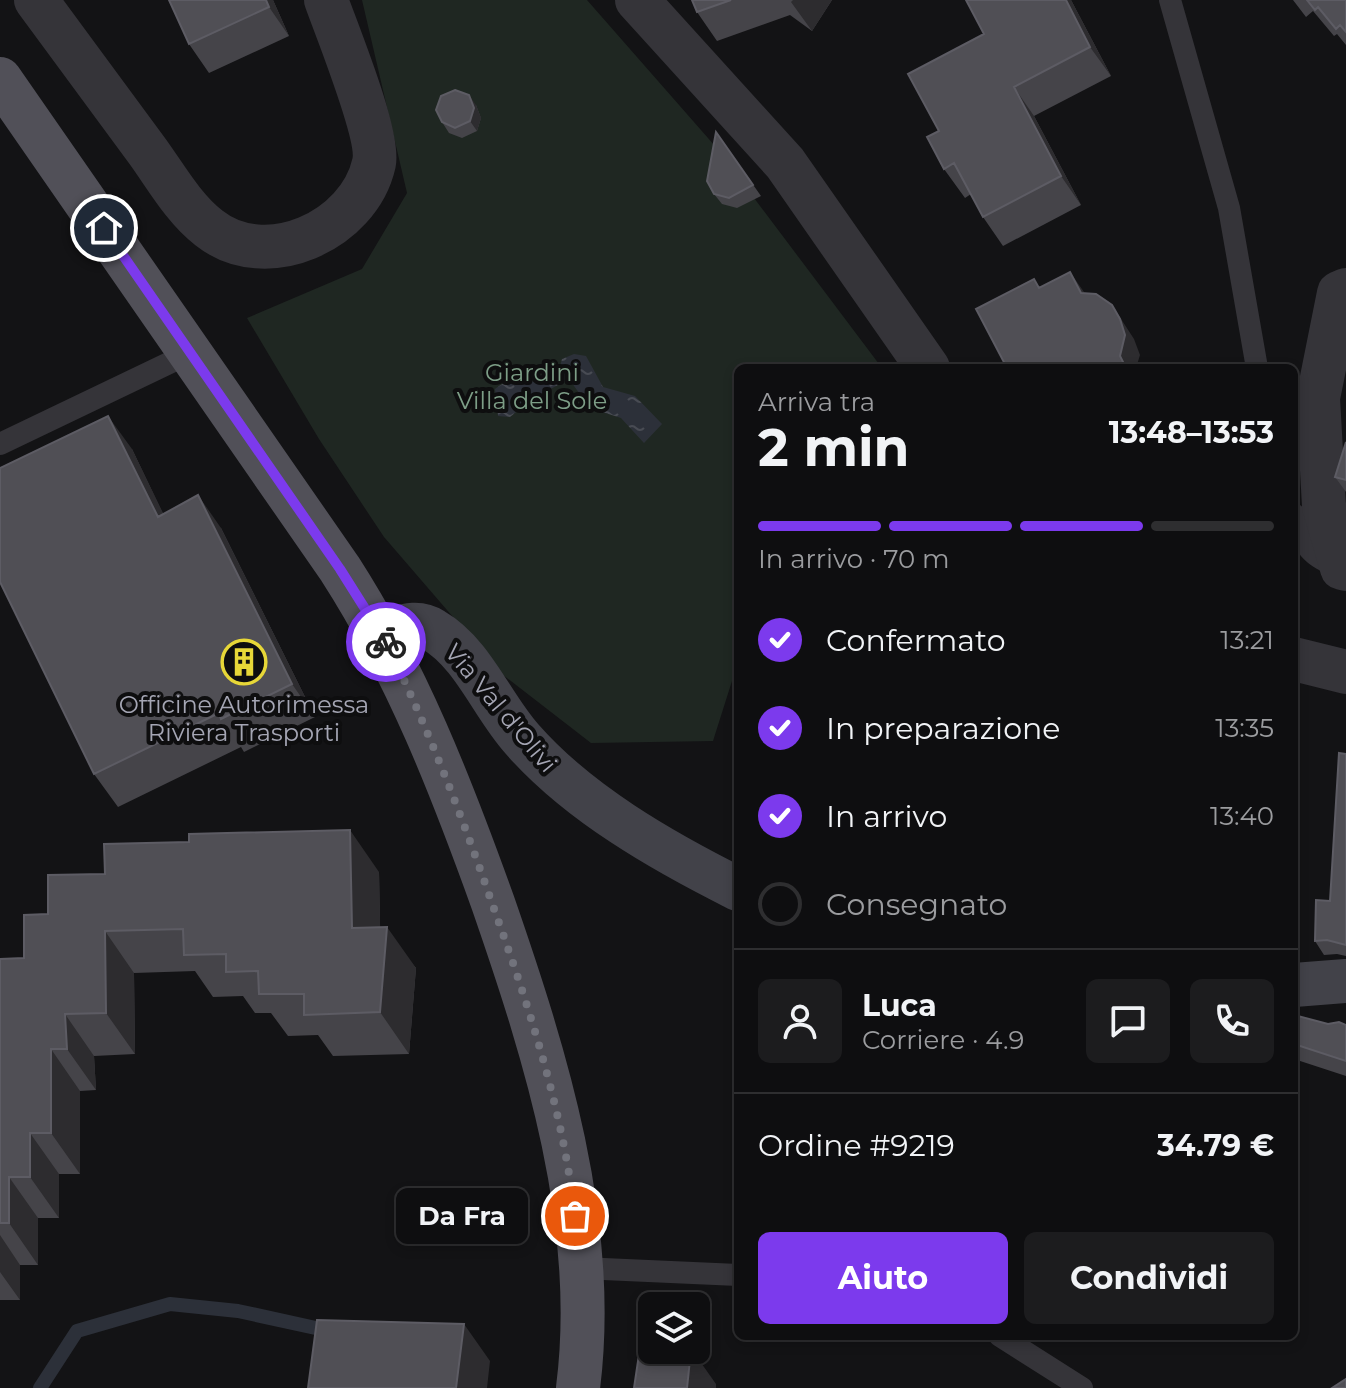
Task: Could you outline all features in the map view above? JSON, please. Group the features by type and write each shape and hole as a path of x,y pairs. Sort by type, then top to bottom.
{"main road":[{"path":"0,79 192,352 380,632 415,702 463,818 519,978 551,1090 572,1191 581,1268 578,1388"}],"street":[{"path":"36,0 181,199 210,230 247,244 293,245 334,224 358,198 375,161 365,112 326,0"},
{"path":"637,0 785,163 925,364"},
{"path":"1344,568 1324,506 1318,398 1339,293 1346,290"},
{"name":"Via Val d'Olivi","path":"380,632 417,623 435,630 459,652 520,737 554,774 590,803 734,887"},
{"path":"1298,660 1346,672"},
{"path":"1298,985 1346,981"}],"lane":[{"path":"1170,0 1229,208 1256,364"},
{"path":"0,444 192,352"},
{"path":"1298,526 1304,543 1316,558 1344,568"},
{"path":"581,1268 734,1275"},
{"path":"1006,1340 1082,1388"}],"green space":[{"name":"Giardini Villa del Sole","path":"362,0 587,0 715,146 879,364 734,364 734,675 713,741 591,743 503,675 384,537 319,439 247,318 362,269 407,193"}],"water":[{"path":"574,354 586,356 603,387 635,396 662,424 644,443 621,418 590,408 569,379 532,399 510,417 498,416 495,389 506,382 518,380 542,384 559,370 562,359"}],"building":[{"path":"169,0 266,0 269,7 189,44"},
{"path":"692,0 731,0 697,12"},
{"path":"966,0 1066,0 1090,47 1014,87 1061,176 983,217 954,163 944,169 927,137 939,131 908,74 984,34"},
{"path":"1307,0 1346,0 1346,32 1340,25 1336,29 1318,7 1315,10"},
{"path":"455,90 469,95 474,108 470,121 455,128 442,122 436,110 441,96"},
{"path":"716,132 753,185 729,198 714,194 707,181"},
{"path":"1070,272 1081,293 1096,294 1112,305 1125,335 1120,356 1124,364 1005,364 976,309 1034,279 1039,288"},
{"path":"108,416 158,517 198,495 292,684 221,719 219,713 94,774 0,582 0,468"},
{"path":"1346,442 1346,480 1335,477"},
{"path":"1339,753 1346,754 1346,945 1327,940 1315,941 1316,900 1330,901"},
{"path":"350,830 352,928 387,927 380,1012 304,1015 304,994 259,994 258,971 226,972 226,954 184,955 183,929 105,931 106,1013 65,1014 67,1049 51,1049 51,1133 30,1133 30,1177 9,1177 9,1223 0,1223 0,959 24,958 24,915 48,914 48,875 105,874 104,844 189,842 189,834"},
{"path":"1298,1016 1346,1025 1346,1061 1298,1045"},
{"path":"317,1320 464,1324 456,1388 308,1388"},
{"path":"638,1361 638,1364 690,1364 687,1388 634,1388"},
{"path":"1346,1379 1346,1388 1332,1388"}],"waterway":[{"path":"40,1388 77,1331 170,1304 238,1311 334,1332"}],"way so far":[{"path":"386,642 415,702 463,818 519,978 551,1090 575,1216"}],"place":[{"name":"Officine Autorimessa Riviera Trasporti","path":"244,662"},
{"name":"Da Fra","path":"575,1216"}],"route":[{"path":"104,228 340,569 386,642"}]}
